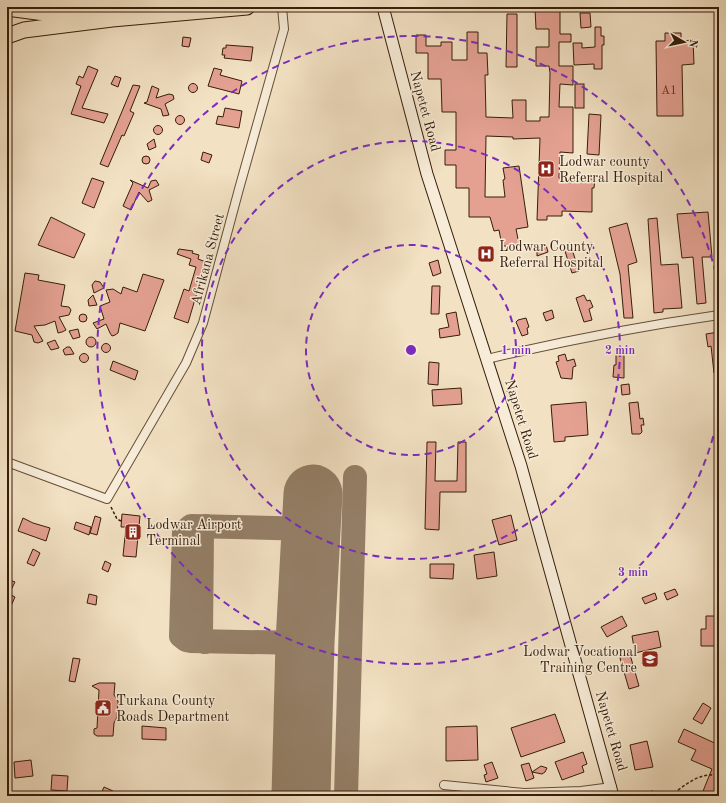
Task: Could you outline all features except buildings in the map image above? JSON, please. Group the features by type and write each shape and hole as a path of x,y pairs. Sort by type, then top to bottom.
{"highway":[{"path":"7,8 52,14 62,10 109,7"},
{"path":"7,36 24,30 112,19 247,7"}],"main road":[{"name":"Napetet Road","path":"383,7 427,174 521,466 612,792"}],"street":[{"name":"Afrikana Street","path":"107,500 186,363 204,323 238,189 284,29 282,7"},
{"path":"487,359 579,339 719,315"},
{"path":"7,462 107,500"},
{"path":"444,785 524,793 581,791 612,792"}],"path":[{"path":"107,500 117,519 121,521"},
{"path":"670,796 692,780 712,775 719,777"},
{"path":"651,791 662,796"}],"taxiway":[{"path":"346,796 355,477"},
{"path":"305,643 191,641 186,640 181,636 184,532 191,526 312,529"},
{"path":"205,642 201,634 202,533 206,526"}],"runway":[{"path":"301,796 305,643 313,494"}],"place":[{"name":"Lodwar county Referral Hospital","path":"546,169"},
{"name":"Lodwar County Referral Hospital","path":"486,254"},
{"name":"Lodwar Airport Terminal","path":"133,532"},
{"name":"Lodwar Vocational Training Centre","path":"650,659"},
{"name":"Turkana County Roads Department","path":"103,708"}]}
